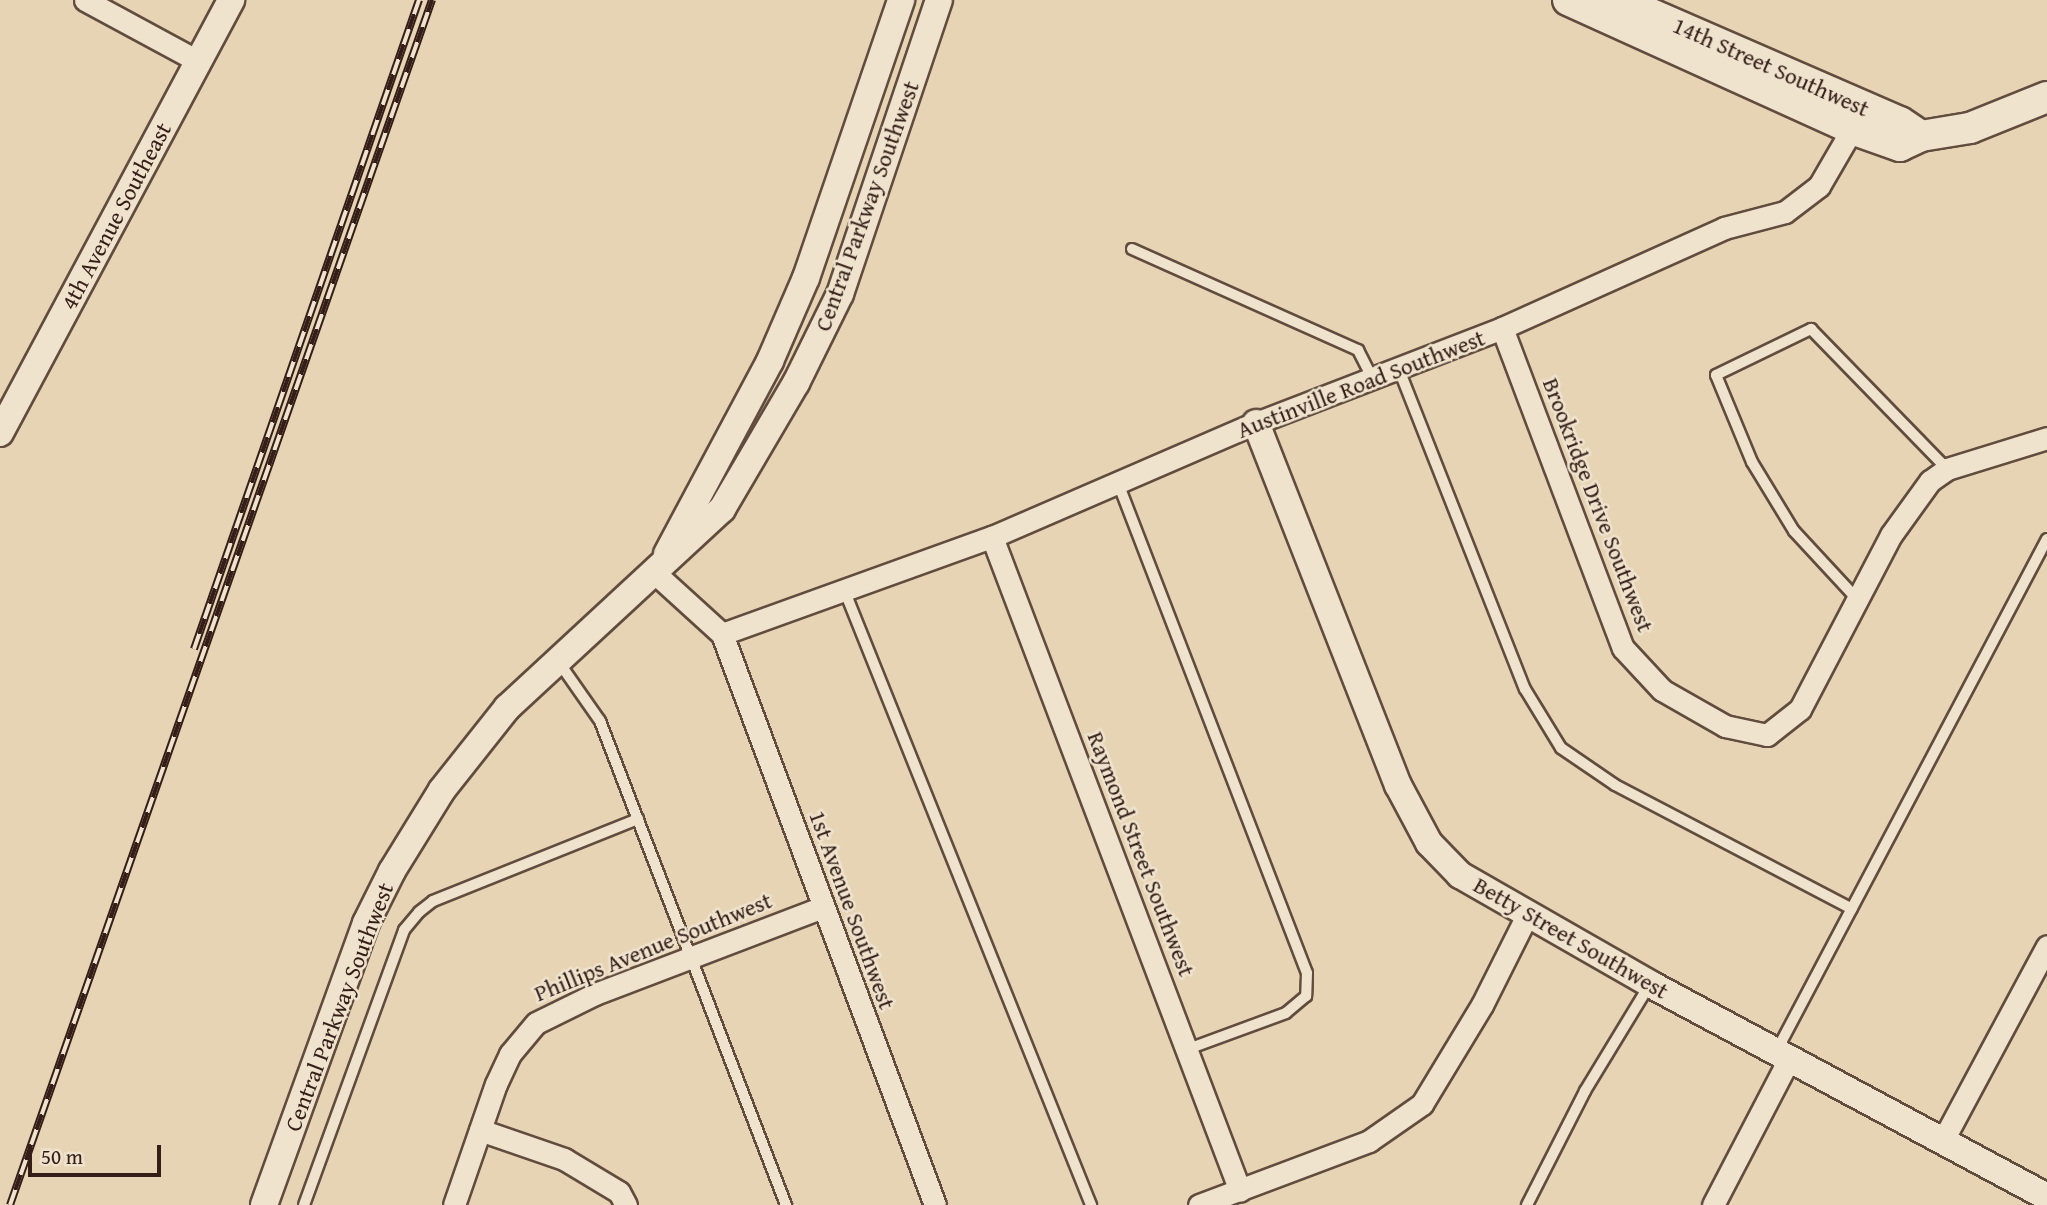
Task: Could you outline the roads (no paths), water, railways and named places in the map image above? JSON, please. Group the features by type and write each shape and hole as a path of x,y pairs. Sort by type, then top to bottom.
{"main road":[{"name":"14th Street Southwest","path":"1568,0 1852,129"},
{"name":"14th Street Southwest","path":"1619,0 1900,122 1921,136"},
{"path":"1852,129 1900,146 1921,136 1970,128 2047,97"}],"street":[{"path":"85,0 198,61"},
{"name":"4th Avenue Southeast","path":"0,433 231,0"},
{"name":"Central Parkway Southwest","path":"656,574 770,362 806,278 901,0"},
{"name":"Central Parkway Southwest","path":"264,1205 342,984 392,871 466,757 507,708 656,574 722,509 819,340 840,294 939,0"},
{"name":"Austinville Road Southwest","path":"722,634 992,537 1256,423 1502,328 1724,228 1786,212 1819,186 1852,129"},
{"name":"Brookridge Drive Southwest","path":"1502,328 1623,648 1662,690 1725,726 1767,735 1800,709 1891,535 1930,481 1947,469 2047,438"},
{"name":"Betty Street Southwest","path":"1256,423 1398,785 1429,843 1460,875 1650,984 1784,1053 1942,1142 2047,1197"},
{"name":"Raymond Street Southwest","path":"992,537 1240,1191"},
{"path":"656,574 722,634"},
{"name":"1st Avenue Southwest","path":"722,634 935,1205"},
{"name":"Phillips Avenue Southwest","path":"454,1205 510,1054 536,1023 690,956 822,907"},
{"path":"1199,1205 1369,1141 1422,1104 1482,1005 1527,915"},
{"path":"1942,1142 2047,946"},
{"path":"1713,1205 1784,1053"},
{"path":"480,1130 564,1158 619,1192 626,1205"}],"lane":[{"path":"1132,248 1358,350 1372,377"},
{"path":"1857,599 1794,531 1752,462 1716,374 1811,329 1947,469"},
{"path":"1398,367 1525,689 1561,748 1615,785 1852,909"},
{"path":"1118,483 1307,973 1306,996 1286,1013 1188,1049"},
{"path":"1784,1053 1852,909 2047,539"},
{"path":"845,592 1091,1205"},
{"path":"558,661 600,721 786,1205"},
{"path":"304,1205 404,930 419,912 433,901 638,819"},
{"path":"1527,1205 1585,1091 1650,984"}],"railway":[{"path":"194,649 419,0"},
{"path":"10,1205 432,0"}]}
